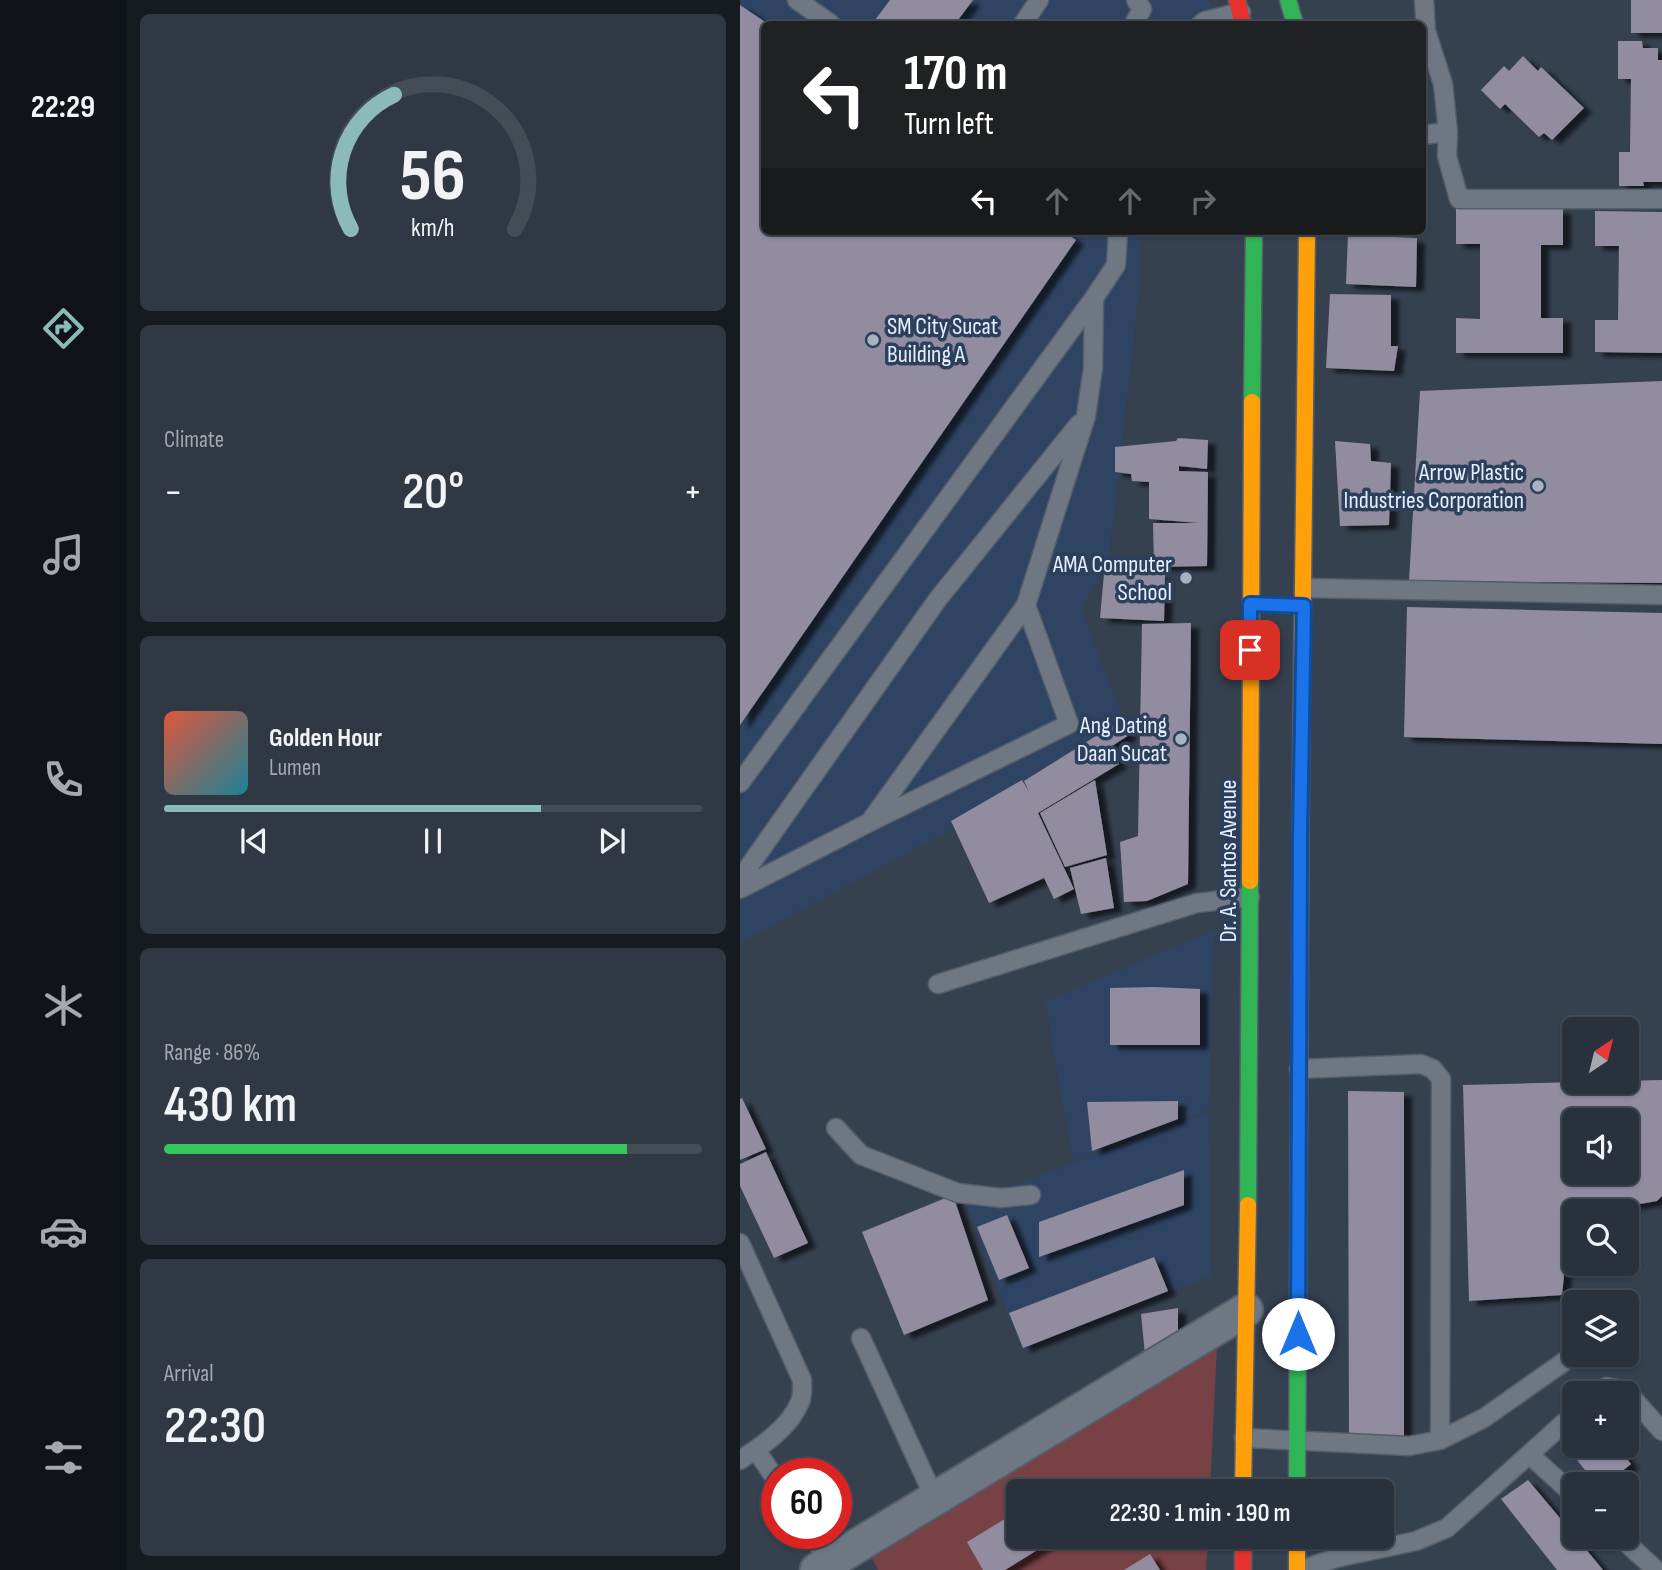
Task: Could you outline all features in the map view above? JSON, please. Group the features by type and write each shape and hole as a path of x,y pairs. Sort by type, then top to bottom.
{"main road":[{"path":"1288,0 1294,21"},
{"name":"Dr. A. Santos Avenue","path":"1243,1479 1256,1018 1250,897 1253,235"},
{"path":"1297,1479 1299,1069 1292,1022 1304,597 1307,235"},
{"path":"1250,604 1276,604 1304,597"},
{"path":"1243,1549 1243,1570"},
{"path":"1298,1549 1299,1570"}],"street":[{"path":"822,1566 1246,1310"}],"lane":[{"path":"797,0 827,21"},
{"path":"1025,21 1039,0"},
{"path":"1136,0 1142,9 1136,21"},
{"path":"1424,0 1425,21"},
{"path":"1206,21 1240,12"},
{"path":"1426,31 1443,84 1448,132 1447,156 1459,199 1662,199"},
{"path":"1426,135 1448,132"},
{"path":"740,783 1094,298 1116,265 1118,235"},
{"path":"870,822 1026,605 1086,415 1093,368 1094,298"},
{"path":"740,879 938,599 1086,415"},
{"path":"1304,597 1662,595"},
{"path":"740,889 1069,724 1026,605"},
{"path":"938,984 1197,904 1250,897"},
{"path":"1299,1069 1421,1064 1433,1069 1441,1079 1440,1440"},
{"path":"836,1128 861,1155 958,1193 1001,1198 1030,1195"},
{"path":"740,1243 802,1380 802,1399 792,1419 740,1460"},
{"path":"861,1338 935,1499"},
{"path":"1244,1438 1408,1446 1440,1440 1484,1418 1562,1362"},
{"path":"1639,1405 1662,1431"},
{"path":"1299,1570 1336,1558 1416,1541 1446,1528 1562,1425"},
{"path":"756,1450 761,1458"},
{"path":"1530,1455 1562,1484"},
{"path":"817,1549 822,1566"},
{"path":"1633,1549 1656,1570"}],"shaded area":[{"path":"740,0 1209,0 1217,21 761,21 761,235 1140,235 1139,292 1109,557 1082,610 1129,734 740,943"},
{"path":"1214,930 1209,1109 1073,1161 1045,1002"},
{"path":"1209,1112 1211,1276 1022,1350 966,1203"},
{"path":"1217,1345 1211,1479 1006,1479 1006,1549 1207,1549 1206,1570 878,1570 871,1556"}],"building":[{"path":"890,0 973,0 957,21 874,21"},
{"path":"1631,0 1662,0 1662,33 1631,33"},
{"name":"SM City Sucat Building A","path":"740,5 764,21 761,21 761,235 1069,235 1076,240 740,725"},
{"path":"1618,41 1642,41 1643,48 1658,48 1658,60 1662,60 1662,182 1643,182 1644,186 1619,186 1619,152 1630,152 1631,79 1618,79"},
{"path":"1523,56 1538,71 1541,67 1584,108 1552,140 1544,133 1539,137 1505,104 1500,109 1481,90 1504,66 1509,71"},
{"path":"1456,209 1563,209 1563,245 1541,245 1541,318 1563,318 1563,353 1456,353 1456,318 1480,319 1480,244 1456,244"},
{"path":"1595,211 1662,212 1662,353 1595,352 1595,320 1618,320 1619,246 1595,246"},
{"path":"1348,235 1417,238 1416,287 1346,284"},
{"path":"1330,294 1391,295 1391,346 1398,346 1394,371 1326,368"},
{"name":"Arrow Plastic Industries Corporation","path":"1662,381 1662,583 1409,581 1420,391"},
{"path":"1178,438 1208,440 1207,469 1179,466 1179,471 1208,472 1207,566 1154,567 1153,523 1199,523 1149,519 1149,482 1132,481 1131,474 1115,472 1115,447 1176,441"},
{"path":"1335,441 1370,444 1371,461 1391,463 1389,525 1340,526"},
{"path":"1104,574 1165,575 1164,621 1100,618"},
{"path":"1407,607 1662,613 1662,744 1404,737"},
{"path":"1191,623 1188,884 1147,901 1124,902 1120,842 1138,836 1142,624"},
{"path":"1120,721 1129,735 1109,748 1119,764 1038,813 1074,889 1054,899 1044,878 989,903 951,821 1022,780 1029,792 1024,781"},
{"path":"1095,780 1107,855 1065,867 1040,813"},
{"path":"1106,858 1114,908 1081,914 1070,868"},
{"path":"1110,988 1200,989 1200,1045 1110,1045"},
{"path":"1662,1080 1662,1196 1657,1201 1639,1204 1639,1199 1562,1199 1562,1295 1469,1301 1463,1085 1562,1083 1562,1094 1640,1094 1640,1081"},
{"path":"1348,1091 1404,1092 1404,1437 1349,1436"},
{"path":"742,1098 766,1149 740,1160 740,1099"},
{"path":"1178,1101 1178,1119 1092,1151 1087,1102"},
{"path":"766,1152 808,1243 774,1258 740,1186 740,1164"},
{"path":"1184,1170 1184,1205 1039,1257 1039,1222"},
{"path":"953,1195 988,1300 904,1335 862,1232"},
{"path":"1007,1215 1029,1268 999,1280 977,1227"},
{"path":"1154,1257 1168,1291 1023,1348 1009,1313"},
{"path":"1178,1308 1178,1343 1145,1355 1141,1314"},
{"path":"1575,1458 1626,1458 1631,1464 1621,1472 1587,1472"},
{"path":"1528,1480 1562,1521 1562,1549 1586,1549 1603,1570 1557,1570 1501,1499"},
{"path":"1006,1518 1006,1549 1039,1549 1005,1570 983,1570 967,1542"},
{"path":"1150,1554 1160,1570 1124,1570"}],"traffic: fast":[{"path":"1288,0 1294,21"},
{"path":"1252,402 1254,235"},
{"path":"1297,1479 1301,764"},
{"path":"1248,1205 1250,881"}],"traffic: slow":[{"path":"1301,764 1307,235"},
{"path":"1250,881 1252,402"},
{"path":"1243,1479 1248,1205"},
{"path":"1297,1549 1297,1570"}],"traffic: jam":[{"path":"1237,0 1242,21"},
{"path":"1243,1549 1243,1570"}],"place":[{"name":"SM City Sucat Building A","path":"873,340"},
{"name":"Arrow Plastic Industries Corporation","path":"1538,486"},
{"name":"AMA Computer School","path":"1186,578"},
{"name":"Ang Dating Daan Sucat","path":"1181,739"}],"route":[{"path":"1250,650 1250,604 1304,606 1298,1334"}]}
